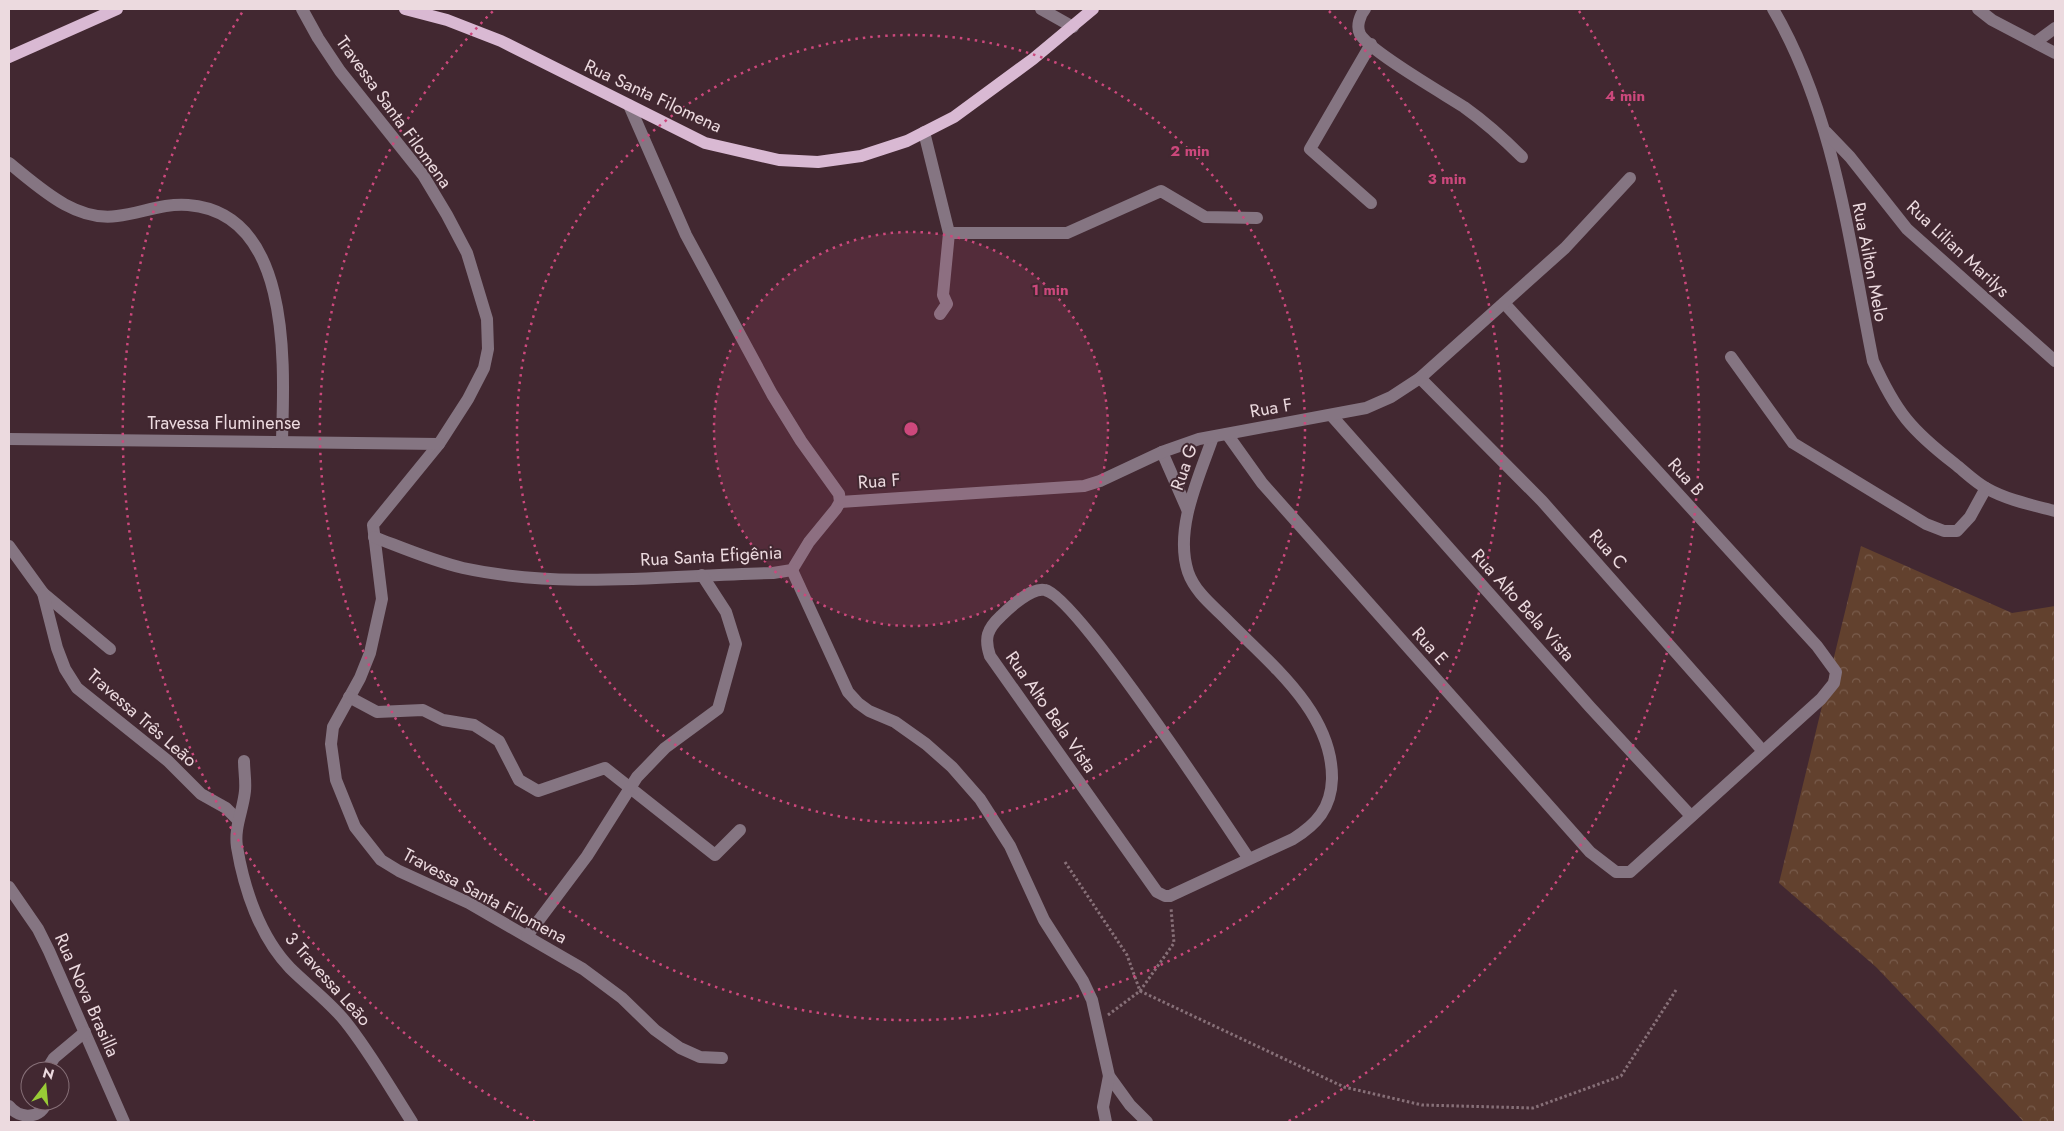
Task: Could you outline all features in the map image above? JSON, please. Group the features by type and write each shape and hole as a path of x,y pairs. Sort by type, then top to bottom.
{"main road":[{"name":"Rua Santa Filomena","path":"405,9 447,20 501,41 705,143 780,160 818,162 861,156 907,141 954,117 1073,27 1093,9"},
{"path":"9,58 111,10"}],"street":[{"name":"Travessa Santa Filomena","path":"302,9 318,38 340,71 423,175 467,253 479,286 487,318 488,349 484,368 468,399 439,444 377,520 372,529 382,599 370,653 360,678 333,727 332,757 336,780 346,805 355,827 368,846 381,860 399,871 469,903 583,969 622,998 655,1030 680,1048 700,1057 722,1058"},
{"path":"1041,9 1073,27"},
{"name":"Rua Ailton Melo","path":"1773,9 1798,56 1826,132 1873,360 1898,411 1922,438 1986,488 2055,512"},
{"path":"1978,9 1992,20 2055,53"},
{"path":"1362,10 1359,26 1360,34 1371,44 1494,130 1522,157"},
{"path":"2036,42 2055,28"},
{"path":"1371,44 1310,149 1371,202"},
{"path":"628,105 686,235 772,394 801,441 839,494 840,502"},
{"path":"924,132 949,233 943,295 947,304 940,314"},
{"name":"Rua Lilian Marilys","path":"1826,132 1850,157 1907,229 2055,361"},
{"path":"9,162 62,203 96,216 116,217 166,205 188,205 203,207 238,226 254,244 272,283 279,310 284,372 282,440"},
{"name":"Rua F","path":"840,502 1084,486 1100,481 1162,452 1213,437 1330,416 1374,404 1391,397 1420,378 1565,248 1630,178"},
{"path":"949,233 1067,233 1161,191 1205,217 1257,218"},
{"name":"Rua B","path":"1504,303 1823,653 1836,672 1831,689 1762,750"},
{"path":"1731,357 1793,443 1926,524 1944,531 1957,531 1970,517 1986,488"},
{"name":"Rua C","path":"1420,378 1542,501 1762,750"},
{"name":"Rua Alto Bela Vista","path":"1330,416 1590,707 1691,816"},
{"name":"Rua E","path":"1227,434 1262,483 1590,852 1616,872 1630,872 1641,864 1691,816"},
{"name":"Rua G","path":"1187,509 1213,437"},
{"name":"Travessa Fluminense","path":"9,439 282,440 439,444"},
{"path":"1162,452 1187,509 1185,551 1187,570 1192,582 1203,597 1276,669 1320,725 1329,751 1332,785 1328,802 1312,828 1293,839 1170,896"},
{"name":"Rua Santa Efigênia","path":"374,537 447,564 513,575 589,579 773,573 792,570 809,542 840,502"},
{"path":"9,546 43,593 110,649"},
{"path":"792,570 848,692 858,703 895,722 926,744 952,767 980,799 1010,846 1044,920 1083,981 1092,1000 1109,1076 1103,1107 1106,1122"},
{"path":"527,936 563,890 637,777 665,748 718,709 736,644 726,612 702,575"},
{"name":"Rua Alto Bela Vista","path":"1170,896 1157,892 990,656 986,638 990,627 1003,614 1035,590 1049,591 1076,616 1162,730 1249,858"},
{"name":"Travessa Três Leão","path":"43,593 57,648 65,668 77,688 168,761 202,794 226,808 238,820"},
{"path":"349,697 377,712 423,710 443,720 474,725 499,741 520,780 538,791 605,768 715,855 740,830"},
{"path":"1691,816 1762,750"},
{"name":"3 Travessa Leão","path":"244,761 245,793 238,820 237,846 245,883 272,944 288,966 344,1019 412,1122"},
{"name":"Rua Nova Brasilla","path":"9,887 38,929 74,1005 124,1122"},
{"path":"52,1061 85,1032"},
{"path":"1109,1076 1130,1106 1147,1122"},
{"path":"9,1106 19,1114 34,1116 42,1111"}],"path":[{"path":"1065,862 1127,956 1140,991 1344,1087 1422,1105 1533,1108 1621,1076 1676,990"},
{"path":"1098,1023 1140,991 1174,943 1170,896"}],"green space":[{"path":"1861,546 2012,613 2055,606 2055,1122 2024,1122 1876,967 1779,883"}]}
